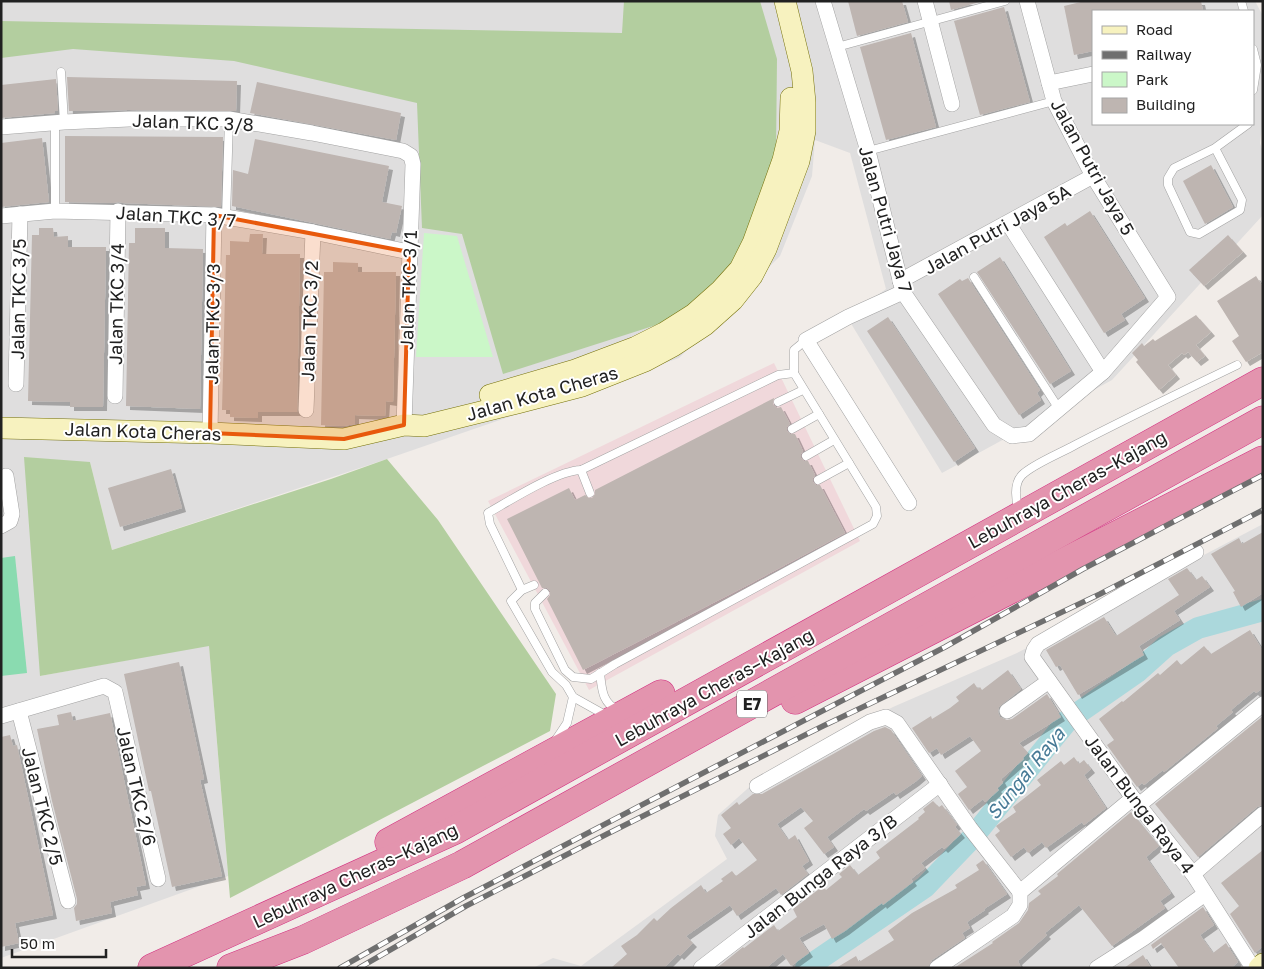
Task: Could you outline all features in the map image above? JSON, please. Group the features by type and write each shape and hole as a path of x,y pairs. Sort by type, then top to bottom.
{"highway":[{"name":"Lebuhraya Cheras–Kajang","path":"152,968 455,830 1263,381"},
{"name":"Lebuhraya Cheras–Kajang","path":"231,968 303,940 462,865 1263,420"},
{"path":"462,865 499,855 773,711 1263,460"},
{"path":"152,968 258,908 307,886 780,629 859,589 900,573 928,568"}],"street":[{"name":"Jalan Kota Cheras","path":"404,425 423,412 513,389 575,370 636,347 664,333 694,314 721,290 740,268 753,243 783,160 790,131 791,102 788,73 770,1"},
{"name":"Jalan Kota Cheras","path":"1,428 210,433 344,439 404,425 424,426 517,404 591,382 645,361 673,346 705,325 733,300 752,276 766,249 799,161 805,131 806,102 802,71 785,1"},
{"name":"Jalan Putri Jaya 7","path":"823,1 868,151 902,287 994,425 1012,436 1029,434 1059,409"},
{"path":"925,1 952,104"},
{"name":"Jalan Putri Jaya 5","path":"1027,1 1054,101 1093,176 1168,297 1103,372"},
{"path":"1049,84 1092,74"},
{"name":"Jalan TKC 3/8","path":"1,127 129,119 229,120 340,138 403,151 411,156"},
{"name":"Jalan TKC 3/1","path":"404,425 413,164 411,156"},
{"name":"Jalan Putri Jaya 5A","path":"806,340 902,287 1008,223 1093,176"},
{"name":"Jalan TKC 3/7","path":"1,216 55,211 118,211 220,216 313,232 409,252"},
{"name":"Jalan TKC 3/4","path":"115,396 118,211"},
{"name":"Jalan TKC 3/5","path":"16,384 20,214"},
{"name":"Jalan TKC 3/3","path":"210,433 220,216"},
{"path":"1008,223 1103,372 1059,409"},
{"name":"Jalan TKC 3/2","path":"306,410 313,232"},
{"path":"806,340 909,503"},
{"path":"6,476 12,514 6,523"},
{"name":"Jalan Bunga Raya 4","path":"1196,552 1038,644 1032,657 1136,802 1193,874 1253,968"},
{"path":"1006,711 1049,681"},
{"name":"Jalan TKC 2/6","path":"19,711 104,686 115,692 158,879"},
{"path":"1020,892 1263,704"},
{"path":"1,716 19,711"},
{"name":"Jalan TKC 2/5","path":"19,711 68,901"},
{"path":"757,786 870,722 886,717 897,723 970,828 1020,892 1020,904 1013,916 937,968"},
{"name":"Jalan Bunga Raya 3/B","path":"701,968 940,784"},
{"path":"1193,874 1263,814"},
{"path":"1097,968 1144,938 1205,894"},
{"path":"1259,968 1263,964"}],"lane":[{"path":"837,46 1005,1"},
{"path":"1254,53 1257,65 1254,84"},
{"path":"55,211 61,72"},
{"path":"868,151 1054,101"},
{"path":"220,216 229,120"},
{"path":"1215,148 1242,200 1240,210 1199,234 1190,232 1168,184 1168,178 1174,168 1215,148 1247,125"},
{"path":"974,277 1059,409"},
{"path":"565,670 573,677 591,679 873,524 877,516 876,507 794,373 794,350 806,340"},
{"path":"1021,515 1016,502 1016,489 1021,476 1041,463 1115,424 1237,365"},
{"path":"522,590 490,524 488,513 522,493 571,470 581,470 778,375 794,373"},
{"path":"778,402 803,390"},
{"path":"792,429 819,414"},
{"path":"806,456 834,440"},
{"path":"818,480 849,463"},
{"path":"581,470 590,493"},
{"path":"534,585 522,590 511,601 552,672 566,685 573,697 594,709 621,716"},
{"path":"544,593 535,603 535,609 565,670 566,685"},
{"path":"600,673 608,704 621,716"},
{"path":"540,760 567,723 573,697"}],"highlighted area":[{"path":"214,215 409,252 404,425 344,439 210,433"}],"shaded area":[{"path":"1,1 1255,1 1263,16 1263,118 1260,143 1263,152 1263,215 1112,380 942,473 847,317 886,289 850,153 815,140 812,176 780,256 679,358 387,459 112,550 90,462 40,676 209,645 228,876 1,958"},
{"path":"774,363 860,541 589,690 488,501"},
{"path":"1263,524 1263,949 1238,968 533,968 553,958 581,966 727,859 715,836 718,815 764,774 893,707 1017,653"}],"green space":[{"path":"624,1 760,1 777,59 776,153 748,232 726,274 678,318 503,374 462,234 422,228 417,103 234,61 73,49 1,58 1,21 622,33"},
{"path":"424,233 457,236 493,357 416,357"},
{"path":"24,457 90,462 112,550 387,459 438,520 556,694 550,731 230,898 209,646 40,676"},
{"path":"15,556 27,673 1,676 1,558"}],"building":[{"path":"848,1 902,1 908,22 857,36"},
{"path":"949,1 983,1 951,10"},
{"path":"1085,1 1201,1 1203,10 1092,10 1092,51 1074,55 1064,6"},
{"path":"1004,7 1030,102 980,115 954,21"},
{"path":"911,33 936,127 886,140 860,47"},
{"path":"67,77 237,81 236,111 69,111"},
{"path":"56,79 58,111 55,111 55,113 1,118 1,85"},
{"path":"257,82 401,113 396,140 250,113"},
{"path":"65,136 223,137 221,207 119,202 65,202"},
{"path":"42,138 49,202 1,207 1,143"},
{"path":"255,139 389,166 382,202 402,206 396,233 392,232 390,239 232,206 233,170 248,174"},
{"path":"1211,165 1233,207 1205,224 1183,181"},
{"path":"1090,211 1145,298 1121,314 1125,320 1104,333 1044,237 1065,223 1067,226"},
{"path":"39,228 53,228 54,237 68,236 68,247 106,247 103,407 70,407 70,402 28,401 32,235 39,235"},
{"path":"135,228 165,228 165,248 203,249 200,409 126,406 129,243 135,243"},
{"path":"250,234 263,234 262,254 300,254 297,412 258,412 258,418 230,417 230,410 222,410 226,255 230,255 230,241 249,242"},
{"path":"1228,235 1243,252 1204,286 1189,270"},
{"path":"1000,257 1071,371 1050,384 977,272"},
{"path":"333,262 358,263 358,272 396,272 393,402 386,401 385,416 355,415 355,424 343,426 321,425 324,272 333,272"},
{"path":"1256,276 1263,287 1263,352 1246,362 1232,341 1239,336 1217,301"},
{"path":"968,278 1040,390 1037,393 1041,400 1019,415 938,294 960,279 962,281"},
{"path":"1196,315 1211,332 1196,345 1205,356 1197,362 1188,352 1184,355 1182,353 1168,365 1176,375 1159,390 1136,362 1138,360 1132,353 1142,343 1144,346 1153,339 1155,341"},
{"path":"888,317 975,448 954,462 867,331"},
{"path":"774,398 773,405 777,408 781,407 790,424 787,427 787,431 790,434 795,434 803,451 801,458 804,461 808,461 815,475 813,482 816,485 820,485 845,533 583,670 547,599 550,591 547,588 542,588 507,519 569,488 575,500 585,495 592,498 595,490"},
{"path":"171,469 182,508 120,527 108,488"},
{"path":"1263,532 1263,593 1241,607 1233,592 1235,591 1211,554 1239,538 1242,544"},
{"path":"1187,568 1196,580 1202,576 1210,587 1174,611 1180,620 1139,646 1144,655 1078,695 1060,665 1056,667 1046,650 1104,617 1116,636 1179,595 1168,579"},
{"path":"1250,630 1263,651 1263,688 1256,693 1254,691 1231,710 1233,712 1216,726 1218,728 1164,772 1163,770 1144,785 1142,783 1137,787 1107,745 1114,740 1099,719 1158,673 1160,675 1177,660 1181,665 1204,646 1211,654"},
{"path":"179,662 204,779 200,780 222,876 172,887 124,674"},
{"path":"1008,670 1021,689 999,707 1000,717 1007,720 1012,719 1047,694 1061,717 1019,743 1028,753 1024,759 1001,779 1003,783 997,788 999,790 985,802 983,799 969,810 958,794 967,787 955,771 981,751 970,736 941,755 937,748 929,753 912,728 931,716 932,719 950,708 959,701 956,697 974,683 978,689 980,687 982,690"},
{"path":"71,712 73,721 110,713 146,885 136,887 138,895 110,902 112,913 76,921 74,908 77,904 77,899 52,801 37,729 59,725 57,715"},
{"path":"1263,716 1263,805 1257,807 1198,857 1155,804"},
{"path":"885,727 891,730 922,776 896,795 894,792 866,811 864,809 827,837 834,847 824,854 804,828 813,821 801,807 777,824 788,840 795,835 809,861 802,866 808,874 781,895 776,888 737,916 730,905 686,936 693,943 664,968 611,968 627,954 621,946 637,935 654,918 657,921 701,885 706,893 723,881 721,879 732,871 736,876 757,860 739,838 731,845 723,834 731,828 721,815 737,802 739,805 753,794 762,794 874,731"},
{"path":"10,735 13,746 17,745 53,915 15,923 19,943 1,947 1,737"},
{"path":"1074,757 1079,764 1084,760 1091,769 1084,775 1106,808 1084,825 1082,822 1046,848 1042,842 1028,853 1024,847 1011,857 995,835 1000,831 996,826 1016,812 1013,807 1041,785 1037,780 1061,761 1064,765"},
{"path":"933,801 939,807 942,805 957,825 955,827 961,834 944,849 942,847 921,863 925,868 911,879 913,882 883,905 882,903 832,939 824,924 799,938 809,953 791,966 783,954 766,968 717,968 774,925 778,931 797,917 793,909 823,886 826,890 842,877 839,874 850,865 858,875 880,858 876,852 919,819 925,812 923,809"},
{"path":"1131,812 1159,846 1146,857 1171,893 1160,901 1165,908 1112,946 1079,905 1045,933 1047,935 1018,961 1021,968 954,968 993,943 1019,923 1028,910 1029,903 1041,894 1038,891 1058,876 1057,874"},
{"path":"1263,850 1263,946 1255,953 1230,914 1239,906 1221,883"},
{"path":"983,860 1007,894 967,922 970,928 962,933 965,938 932,960 928,968 836,968 856,956 859,962 894,940 888,931 912,913 957,888 955,885 979,870 976,865"},
{"path":"1203,907 1214,925 1200,935 1213,953 1226,943 1238,962 1231,968 1179,968 1161,943 1153,949 1151,945"},
{"path":"1143,955 1151,968 1124,968"}],"waterway":[{"name":"Sungai Raya","path":"806,968 925,887 972,838 1068,720 1137,672 1166,646 1198,628 1263,610"}],"railway":[{"path":"340,968 463,898 945,647 1083,569 1263,475"},
{"path":"359,968 466,906 607,834 823,726 1100,594 1263,510"}]}
